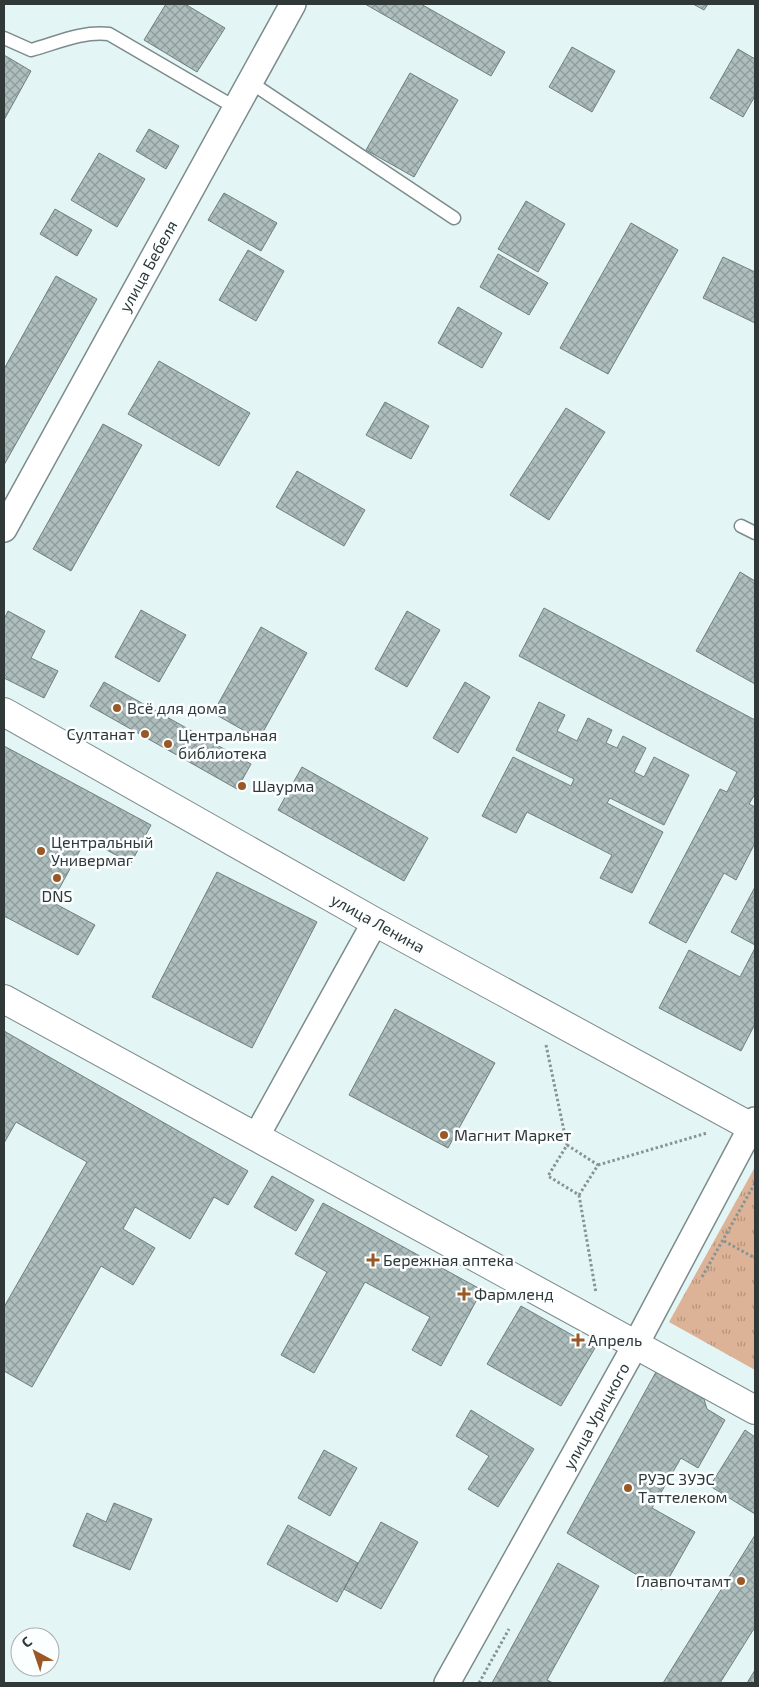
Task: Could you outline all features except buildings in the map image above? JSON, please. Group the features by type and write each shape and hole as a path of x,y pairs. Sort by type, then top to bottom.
{"street":[{"name":"улица Бебеля","path":"4,529 293,4"},
{"name":"улица Ленина","path":"4,712 375,922 751,1131"},
{"path":"256,1137 375,922"},
{"path":"4,999 755,1410"},
{"name":"улица Урицкого","path":"447,1683 636,1344 751,1131"}],"lane":[{"path":"4,38 31,50 79,34 94,32 109,34 236,108"},
{"path":"250,82 454,218"},
{"path":"741,526 755,533"}],"path":[{"path":"539,1012 567,1145 548,1176 579,1195"},
{"path":"602,1326 579,1195 598,1165 707,1133 751,1131"},
{"path":"567,1145 598,1165"},
{"path":"724,1241 755,1258"}],"green space":[{"path":"755,1167 755,1370 669,1322"}],"place":[{"name":"Всё для дома","path":"117,708"},
{"name":"Султанат","path":"145,734"},
{"name":"Центральная библиотека","path":"168,744"},
{"name":"Шаурма","path":"242,786"},
{"name":"Центральный Универмаг","path":"41,851"},
{"name":"DNS","path":"57,878"},
{"name":"Магнит Маркет","path":"444,1135"},
{"name":"Бережная аптека","path":"373,1260"},
{"name":"Фармленд","path":"464,1294"},
{"name":"Апрель","path":"578,1340"},
{"name":"РУЭС ЗУЭС Таттелеком","path":"628,1488"},
{"name":"Главпочтамт","path":"741,1581"}]}
